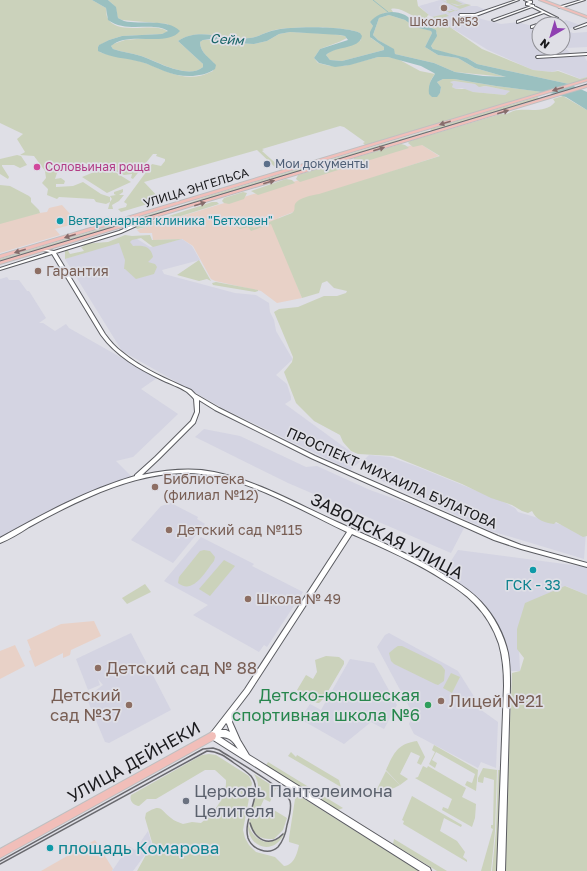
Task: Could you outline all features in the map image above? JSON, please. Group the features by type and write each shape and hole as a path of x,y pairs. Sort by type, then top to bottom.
{"main road":[{"path":"540,0 587,17"},
{"name":"УЛИЦА ЭНГЕЛЬСА","path":"0,257 587,80"},
{"name":"УЛИЦА ЭНГЕЛЬСА","path":"0,264 587,86"},
{"path":"425,129 431,131 430,134"},
{"path":"177,204 172,206 172,208 182,209"},
{"path":"159,210 165,208 169,210 163,215"},
{"name":"УЛИЦА ДЕЙНЕКИ","path":"0,854 212,736"}],"street":[{"path":"460,15 475,15 518,0"},
{"path":"525,0 531,2 527,4 553,16"},
{"path":"571,0 576,2"},
{"path":"558,7 584,0"},
{"path":"493,20 533,7"},
{"path":"518,22 544,12"},
{"path":"575,28 587,24"},
{"path":"537,57 587,54"},
{"path":"0,269 120,232 152,218"},
{"path":"44,250 53,252 109,344 130,360 189,391 195,396 197,405 196,415 193,422 147,468 148,473 154,474"},
{"name":"ПРОСПЕКТ МИХАИЛА БУЛАТОВА","path":"195,396 217,409 313,457 496,538 521,547 587,565"},
{"name":"ЗАВОДСКАЯ УЛИЦА","path":"134,478 147,468"},
{"name":"ЗАВОДСКАЯ УЛИЦА","path":"0,541 71,503 108,487 134,478 183,471 224,476 255,488 351,531 423,566 460,588 482,607 496,630 505,655 506,677 501,871"},
{"name":"УЛИЦА ДЕЙНЕКИ","path":"212,736 229,716 250,686 351,531"},
{"path":"229,716 229,722 246,757"},
{"path":"212,736 218,734 231,735 239,744"},
{"path":"212,736 427,871"}],"shaded area":[{"path":"0,0 92,0 106,8 107,17 112,23 119,27 155,28 168,32 162,34 122,36 109,40 98,46 100,52 140,61 170,73 187,77 204,75 213,71 214,63 207,57 200,45 200,42 203,40 215,40 234,44 254,44 267,41 279,34 290,32 333,34 345,36 347,38 320,49 314,58 318,63 330,66 344,66 378,57 388,57 398,59 420,71 435,74 430,85 432,97 436,97 440,93 441,87 437,82 443,79 454,79 543,92 365,145 363,143 365,142 344,127 340,126 262,149 264,150 262,151 281,168 277,169 257,150 144,182 161,200 121,212 118,209 126,207 127,204 124,202 152,164 161,166 165,159 156,156 157,154 153,154 133,179 131,178 132,174 124,175 107,167 131,182 107,193 82,177 106,167 92,167 85,163 63,169 57,173 55,179 61,178 65,181 64,184 56,184 56,187 73,186 83,182 101,194 110,197 110,202 106,204 96,202 94,199 59,197 57,199 47,195 48,189 42,183 46,178 45,171 34,156 20,155 25,152 17,139 23,134 0,123","holes":["454,81 475,84 479,87 486,86 510,91 505,95 473,92 465,89 456,89 452,87 453,84 450,82"]},
{"path":"108,0 417,0 418,6 429,15 427,16 428,19 423,19 400,10 391,9 393,12 384,13 370,22 373,26 371,38 384,47 384,50 342,61 330,60 326,55 334,50 357,43 361,40 360,33 343,29 306,27 275,30 250,38 232,38 205,34 187,37 178,41 203,64 203,67 197,70 181,71 141,56 113,49 111,46 113,44 125,40 171,36 168,24 122,20 118,18 113,4"},
{"path":"440,0 458,0 471,6 477,6 486,10 474,17 501,24 518,22 531,26 531,56 571,56 571,53 574,56 584,56 587,61 587,77 581,79 558,70 552,72 533,70 488,50 430,16 419,6"},
{"path":"441,0 447,2 446,0 455,0 463,4 458,5 450,3 457,6 466,4 471,5 460,9"},
{"path":"451,9 455,11 449,13 446,11 453,11"},
{"path":"446,14 449,16 438,19 482,49 533,70 552,72 558,71 580,79 587,77 587,79 569,84 477,64 467,58 434,50 431,46 437,33 430,27 424,26 426,22 437,19 432,17"},
{"path":"389,15 405,20 416,27 431,31 432,33 425,47 438,55 458,58 475,68 506,77 455,72 434,63 395,54 393,49 378,40 373,35 379,18"},
{"path":"571,22 580,25 571,28"},
{"path":"571,32 587,32 587,47 571,48"},
{"path":"454,81 510,91 505,95 473,92 462,88 456,89 452,87 450,82"},
{"path":"563,96 587,110 587,536 583,537 556,522 554,524 541,520 536,517 532,511 528,513 522,511 512,505 491,498 462,484 393,456 358,454 351,451 343,442 340,435 314,421 296,403 284,372 292,362 293,357 274,312 279,309 298,307 324,296 337,296 346,293 347,291 334,288 327,281 322,283 319,293 302,298 271,224 251,231 248,227 240,229 234,225 240,228 266,219 251,225 254,228 292,213 297,202 306,197 440,156 422,145 413,147 408,143 410,141 517,110 538,110 548,108 555,102 553,99"},
{"path":"537,97 541,99 433,131 430,129"},
{"path":"430,131 175,209 174,208 212,195"},
{"path":"419,143 439,156 296,203 296,211 278,218 296,283 302,298 277,303 261,291 215,281 211,279 193,246 182,239 153,240 152,233 140,233 137,230"},
{"path":"401,144 409,148 357,164 353,161 354,158"},
{"path":"17,155 21,156 27,165 20,168 14,165 2,165 9,177 8,179 0,174 0,159"},
{"path":"345,161 350,161 354,165 300,182 296,179 298,175"},
{"path":"286,179 292,180 295,183 258,195 251,191"},
{"path":"0,185 10,186 29,196 31,198 31,202 40,213 0,224"},
{"path":"123,189 123,192 119,195 124,195 119,201 112,205 113,209 108,209 112,199 110,196 116,195 114,192"},
{"path":"243,192 247,193 244,199 229,204 222,201 224,198"},
{"path":"212,202 217,202 219,204 146,227 137,229 135,227"},
{"path":"62,205 78,223 55,229 60,235 0,253 0,215 7,221 47,212 49,208"},
{"path":"164,210 167,211 0,262 0,259"},
{"path":"125,235 150,235 152,240 182,239 153,247 141,238 132,240 130,242 133,246 143,246 150,250 153,257 148,262 155,264 157,267 154,274 136,279 124,269 125,260 119,243 65,259 65,249 67,249 70,254 84,251 81,247 84,246 82,244 108,242"},
{"path":"134,237 150,247 182,239 192,246 200,260 162,270 164,274 235,293 256,295 269,303 270,312 274,320 276,331 292,358 292,360 276,375 287,384 291,400 285,404 362,460 350,470 224,409 122,351 65,259"},
{"path":"199,260 211,281 207,279 199,281 177,275"},
{"path":"7,277 9,280 19,280 27,291 29,291 46,318 39,323 43,323 55,331 66,324 69,328 157,378 141,389 178,414 133,457 116,461 132,477 75,499 0,538 0,279"},
{"path":"216,282 258,291 255,292 213,285 212,283"},
{"path":"204,429 240,436 306,467 317,466 370,490 434,513 464,528 451,553 288,483 195,437"},
{"path":"369,455 390,457 502,501 515,508 518,512 586,532 584,559 491,531 382,481 360,464"},
{"name":"Детский сад №115","path":"171,503 198,517 197,519 205,524 173,563 131,540 161,506"},
{"name":"Школа № 49","path":"201,537 254,564 252,566 303,592 267,647 264,645 259,652 193,615 208,605 164,581"},
{"path":"458,550 587,567 587,595 566,586 518,627 520,671 511,671 507,647 487,608 481,602 442,575"},
{"path":"200,551 210,551 215,557 214,561 203,576 194,584 189,586 183,586 178,583 179,577"},
{"path":"224,560 235,566 210,596 199,589"},
{"path":"145,584 151,592 127,604 122,598"},
{"path":"565,586 587,595 587,871 504,871 512,673 520,671 524,658 517,649 517,629 525,603"},
{"path":"94,621 101,636 71,650 70,655 63,658 63,653 35,667 29,651 31,650 27,640 61,624"},
{"name":"Детский сад №37","path":"131,633 171,710 109,743 105,742 87,699 88,696 103,685 98,679 100,685 88,690 76,659"},
{"name":"Лицей №21","path":"389,633 458,671 478,703 477,707 498,722 496,768 481,762 478,768 414,734 409,724 413,714 377,647 385,635"},
{"path":"15,645 25,666 0,679 0,651"},
{"path":"398,646 402,646 441,665 445,670 444,681 438,685 435,684 394,664 391,661 389,653"},
{"path":"326,656 339,657 344,661 344,664 324,698 317,703 297,690 306,675 313,679 317,672 315,660"},
{"path":"350,659 374,663 397,705 384,729 371,722 344,744 300,719 310,704 321,710"},
{"path":"451,673 460,677 452,693 443,688"},
{"path":"417,741 425,757 421,765 417,763 420,756 411,752 400,774 408,779 400,785 386,770 397,750 405,744"},
{"path":"434,745 478,770 476,791 465,785 467,781 472,783 475,774 436,752 432,760 437,763 435,768 429,764 435,752 432,750"},
{"path":"291,752 296,757 297,755 339,780 341,787 288,756"},
{"path":"202,755 216,755 249,776 252,783 243,830 249,845 256,852 275,857 284,866 293,861 299,845 289,842 289,838 295,799 297,797 301,797 419,871 137,871 147,853 154,849 145,818 146,813 158,808 174,820 183,824 192,822 201,823 210,815 222,799 226,786 226,780 215,770 205,770 156,799 147,799 139,806 132,802 131,795"},
{"path":"268,762 343,808 336,811 265,767"},
{"path":"423,766 427,768 428,766 466,788 462,797 476,804 475,818 472,827 442,810 443,807 448,809 452,799 415,778 418,777"},
{"path":"483,768 497,770 495,831 491,871 481,871 493,829 491,828 491,825 493,825 494,780 484,777 483,783 478,782 478,778"},
{"path":"498,770 500,770 501,784 497,871 492,871 496,831"},
{"path":"386,771 400,785 385,791 376,791"},
{"path":"254,774 276,788 270,802 264,799 260,808 266,812 269,807 287,818 283,830 274,839 260,837 251,829 250,817 258,786"},
{"path":"412,796 462,825 461,827 444,818 440,831 457,841 465,852 463,857 467,860 467,862 403,824 404,821 402,820"},
{"path":"248,824 255,836 264,841 270,842 275,840 285,831 281,839 275,844 269,847 263,847 252,839 249,833"},
{"path":"148,831 153,848 147,852 133,871 112,871 129,846 135,850"},
{"path":"394,839 447,871 437,871 393,844"},
{"path":"95,840 113,869 112,871 41,871"}],"water":[{"name":"Сейм","path":"92,0 108,0 116,7 118,18 124,21 161,23 175,27 180,31 174,36 166,38 127,39 119,41 111,46 113,49 141,56 181,71 197,70 203,67 203,64 178,41 186,37 204,34 232,38 250,38 284,29 306,27 343,29 360,33 362,36 357,43 352,46 336,50 326,55 330,60 342,61 384,50 384,47 370,37 370,32 373,26 370,22 377,16 386,12 396,12 407,16 418,24 436,30 437,36 431,46 433,49 467,58 477,64 569,84 587,92 587,110 566,97 550,93 454,79 443,79 437,82 441,87 440,93 437,97 432,97 429,94 429,88 435,74 434,73 421,66 388,57 378,57 350,65 335,67 319,63 314,58 320,49 348,40 345,36 340,35 290,32 279,34 267,41 254,44 230,43 212,39 203,40 200,42 200,46 206,55 216,65 215,69 196,76 176,75 144,63 113,57 98,51 99,45 122,36 162,34 168,31 155,27 132,27 116,24 108,20 106,8","holes":["389,15 405,20 415,27 431,31 432,33 425,47 438,55 458,58 475,68 506,77 483,76 455,72 434,63 395,54 394,49 378,40 373,35 379,18"]}],"waterway":[{"path":"373,0 388,12"}],"tram line":[{"path":"0,261 587,84"},
{"path":"0,861 203,749 213,748 219,750 279,789 290,801 291,807 289,816 285,833 280,845 274,850 270,851 257,848 250,842 247,830 255,798 255,783 251,776 243,769 218,753 207,751 0,864"},
{"path":"250,823 255,834 263,840 273,841 283,834"}],"place":[{"name":"Школа №53","path":"444,8"},
{"name":"Мои документы","path":"267,164"},
{"name":"Соловьиная роща","path":"37,167"},
{"name":"Ветеренарная клиника \"Бетховен\"","path":"60,221"},
{"name":"Гарантия","path":"38,271"},
{"name":"Библиотека (филиал №12)","path":"155,487"},
{"name":"Детский сад №115","path":"169,530"},
{"name":"ГСК - 33","path":"533,570"},
{"name":"Школа № 49","path":"248,599"},
{"name":"Детский сад № 88","path":"98,668"},
{"name":"Лицей №21","path":"441,701"},
{"name":"Детский сад №37","path":"129,705"},
{"name":"Детско-юношеская спортивная школа №6","path":"428,705"},
{"name":"Церковь Пантелеимона Целителя","path":"186,801"},
{"name":"площадь Комарова","path":"50,848"}]}
